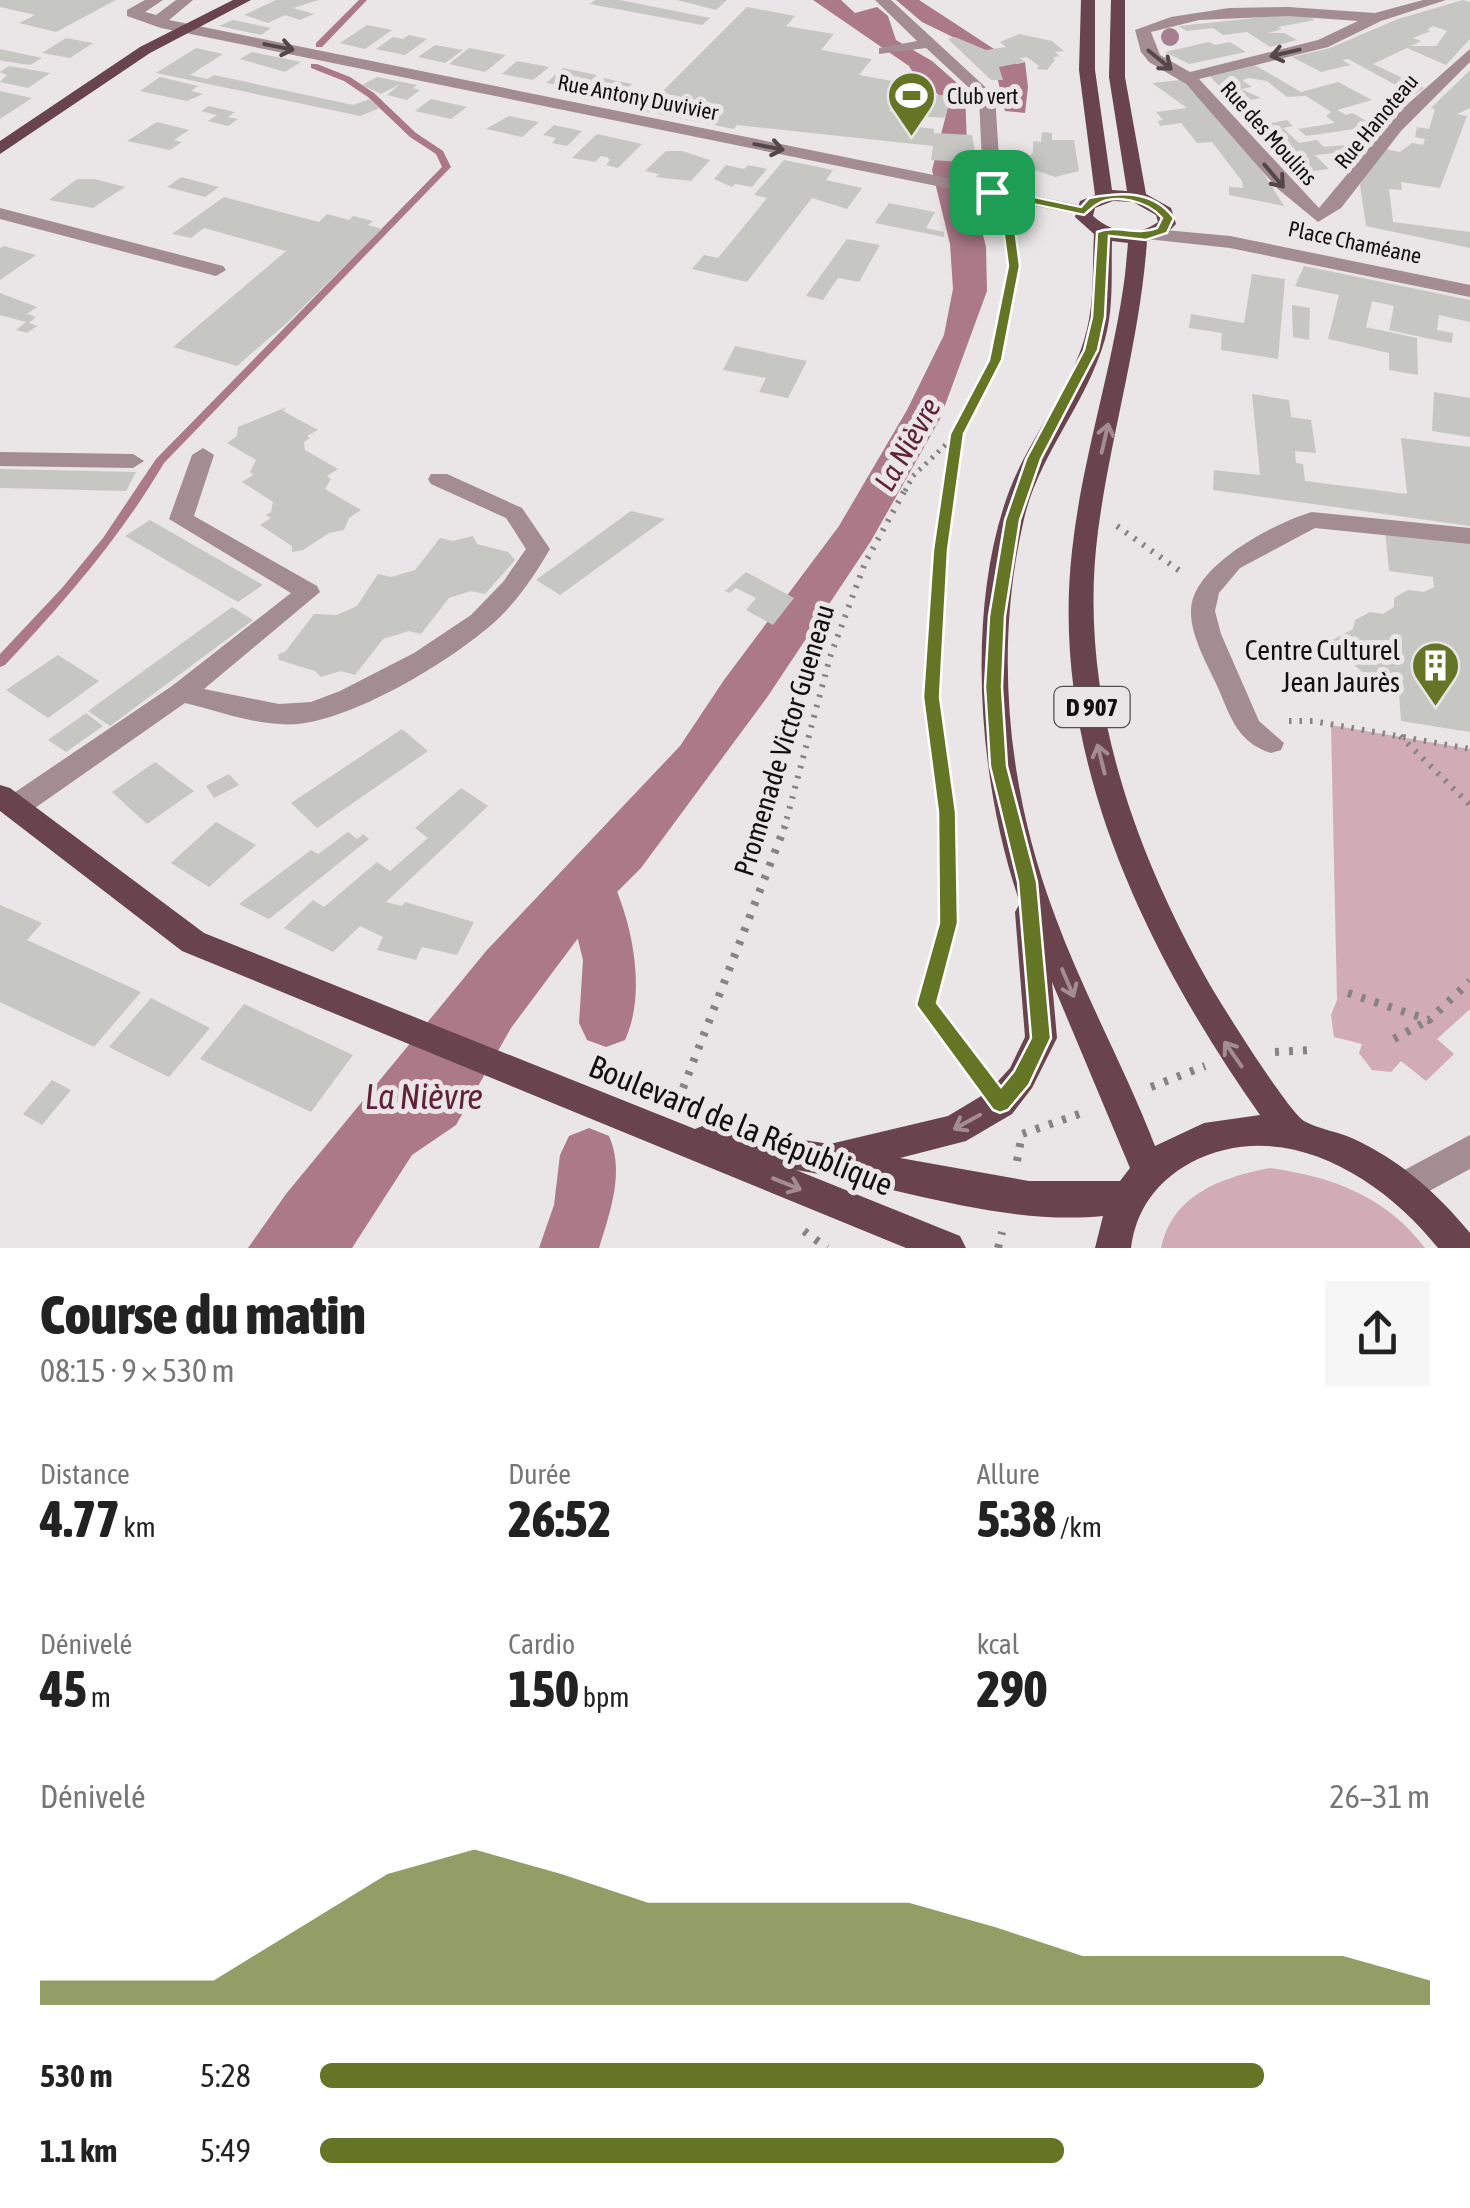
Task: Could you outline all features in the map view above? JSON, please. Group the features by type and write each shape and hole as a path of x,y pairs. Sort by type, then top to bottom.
{"main road":[{"path":"0,149 144,50 244,0"},
{"path":"1088,0 1086,70 1104,196"},
{"path":"1118,0 1117,77 1137,197"},
{"path":"0,163 56,112"},
{"path":"1104,196 1137,197 1158,206 1168,218 1167,224 1146,236 1103,232 1088,222 1086,205 1104,196"},
{"path":"1103,232 1098,317 1091,350 1028,474 1012,520 997,616 994,687 998,766 1028,882 1138,1184 1113,1248"},
{"name":"D 907","path":"1146,236 1082,573 1084,645 1098,752 1142,891 1198,999 1233,1055 1292,1132"},
{"name":"Boulevard de la République","path":"7,802 194,942 948,1248"},
{"path":"826,1158 954,1130 1000,1103 1021,1078 1041,1038 1028,882"},
{"path":"664,1135 826,1158 1058,1203 1138,1184 1188,1142 1238,1130 1292,1132 1351,1151 1407,1187 1442,1222 1460,1248"}],"street":[{"path":"156,0 132,13 183,28"},
{"path":"160,20 186,0"},
{"path":"882,0 988,96 992,192"},
{"path":"1153,0 1152,19 1158,24 1294,10 1376,18"},
{"path":"1251,0 1268,12"},
{"path":"1189,78 1323,44 1376,18 1437,0"},
{"name":"Rue des Moulins","path":"1158,24 1143,30 1148,52 1157,62 1189,78 1243,135 1278,182 1318,217"},
{"name":"Rue Antony Duvivier","path":"183,28 1084,211"},
{"path":"884,50 931,44"},
{"name":"Rue Hanoteau","path":"1318,217 1338,205 1374,153 1419,101 1470,54"},
{"path":"0,213 216,270"},
{"path":"1318,217 1330,262"},
{"name":"Place Chaméane","path":"1168,218 1230,242"},
{"name":"Place Chaméane","path":"1146,236 1230,242 1470,291"},
{"path":"7,802 181,694 308,592 180,519 203,454"},
{"path":"0,458 133,461"},
{"path":"181,694 267,711 309,713 364,692 479,622 524,573 538,549 514,513 440,479"},
{"path":"1271,742 1248,727 1208,634 1203,611 1207,591 1232,562 1312,520 1470,536"},
{"path":"1407,1187 1470,1151"}],"path":[{"name":"Promenade Victor Gueneau","path":"664,1135 793,806 830,657 865,563 913,476 957,434 996,360 1014,266 1009,228 992,192"},
{"name":"Promenade Victor Gueneau","path":"957,434 941,550 931,697 947,812 948,923 926,1005 1022,1134"},
{"path":"1092,508 1207,591"},
{"path":"1271,742 1280,724 1296,718 1470,748"},
{"path":"1400,736 1470,805"},
{"path":"1394,1039 1428,1020 1470,981"},
{"path":"1348,993 1428,1020"}],"shaded area":[{"path":"1331,725 1470,749 1470,1009 1437,1039 1454,1054 1426,1081 1401,1061 1391,1072 1372,1070 1359,1053 1362,1044 1334,1037 1331,1015 1337,1000"},
{"path":"1270,1168 1315,1177 1356,1192 1393,1215 1425,1248 1161,1248 1167,1229 1188,1201 1218,1183"}],"water":[{"name":"La Nièvre","path":"813,0 841,0 855,13 877,7 888,16 896,40 932,61 965,90 968,174 986,247 987,291 940,419 871,541 768,696 641,868 599,910 511,1028 456,1125 412,1155 352,1248 248,1248 286,1194 487,950 680,746 839,526 907,410 944,335 953,289 950,244 932,170 949,103 915,76 909,66"},
{"path":"896,0 919,0 1017,64 1025,62 1025,113 1005,111 997,76 961,41 922,22"}],"building":[{"path":"0,0 116,0 56,32 19,23 35,15 0,7"},
{"path":"276,0 319,0 293,8 314,14 300,20 285,15 268,23 244,15"},
{"path":"595,0 620,0 710,18 702,25 590,4"},
{"path":"677,0 727,0 716,10"},
{"path":"1463,0 1470,2 1470,39 1446,65 1407,48 1373,64 1424,88 1414,95 1348,59 1342,60 1351,65 1321,72 1292,57 1330,48 1398,19","holes":["1433,26 1447,31 1436,46 1411,46 1421,41 1413,38 1431,31 1427,30"]},
{"path":"747,7 795,16 786,26 834,34 821,50 872,59 859,75 909,84 889,111 906,115 905,125 934,129 934,133 972,135 977,163 931,160 933,146 737,125 734,129 643,111"},
{"path":"1303,13 1315,20 1278,27 1282,29 1268,33 1284,33 1297,40 1270,47 1247,32 1223,35 1213,28 1187,31 1178,26"},
{"path":"233,20 271,28 261,35 219,26"},
{"path":"367,25 392,30 365,49 340,43"},
{"path":"1019,34 1052,41 1064,51 1055,52 1059,56 1053,58 1047,70 1037,69 1039,66 1027,57 1020,58 1025,62 999,67 1003,80 991,80 948,39 955,37 986,50 1006,47 1000,42"},
{"path":"409,35 427,39 405,55 376,49 393,37 403,39"},
{"path":"66,38 93,43 70,58 42,53"},
{"path":"1209,42 1230,42 1246,52 1189,64 1165,52"},
{"path":"435,45 463,50 445,63 418,57"},
{"path":"196,48 223,54 190,75 207,79 214,75 353,105 370,99 380,108 360,116 156,73"},
{"path":"469,48 506,55 485,72 449,64"},
{"path":"0,49 42,58 30,65 3,61"},
{"path":"252,52 301,62 285,72 240,59"},
{"path":"517,61 549,67 533,80 502,74"},
{"path":"1253,64 1301,92 1338,82 1372,100 1337,110 1346,115 1352,113 1380,128 1374,134 1383,140 1367,136 1370,132 1361,128 1306,136 1298,129 1335,123 1326,116 1331,112 1306,96 1287,97 1267,81 1249,78 1242,80 1252,87 1241,89 1261,98 1234,103 1209,75"},
{"path":"9,66 50,73 28,88 0,82 7,75 0,72"},
{"path":"563,68 597,75 580,89 546,83"},
{"path":"1470,70 1470,108 1457,114 1467,116 1440,188 1401,182 1402,190 1389,189 1393,222 1470,232 1470,248 1366,226 1360,185 1365,176 1386,149 1400,152 1412,143 1423,145 1425,139 1415,137 1417,127 1429,129 1435,109 1431,108"},
{"path":"160,77 198,86 191,91 203,94 187,101 140,91"},
{"path":"377,77 417,85 413,88 420,90 407,100 387,95 400,84 381,94 362,85"},
{"path":"603,78 632,84 618,97 589,91"},
{"path":"1181,80 1246,145 1284,206 1229,195 1229,187 1243,188 1242,181 1212,142 1197,143 1181,123 1160,126 1158,121 1163,120 1156,112 1187,108 1152,83"},
{"path":"0,91 32,98 0,119"},
{"path":"908,94 944,95 949,102 945,118 906,115"},
{"path":"431,99 467,107 451,119 415,111"},
{"path":"209,106 235,112 228,117 238,119 228,126 208,121 217,115 201,111"},
{"path":"509,116 539,122 522,137 486,129"},
{"path":"1287,120 1293,126 1283,128 1299,143 1317,140 1324,147 1373,145 1369,150 1315,155 1329,169 1304,172 1255,126"},
{"path":"157,122 189,130 174,140 182,142 170,150 127,141"},
{"path":"554,125 582,131 567,146 552,143 556,138 543,135"},
{"path":"1042,132 1052,133 1052,140 1074,140 1079,171 1055,177 1029,168 1026,159 1033,153 1033,141 1041,142"},
{"path":"597,134 642,144 618,168 606,165 610,160 607,157 601,156 595,162 572,158"},
{"path":"666,151 682,151 710,160 691,181 656,177 659,174 645,171"},
{"path":"784,160 833,170 826,180 862,188 847,209 812,198 747,282 692,269 704,255 718,258 767,198 754,195"},
{"path":"726,165 767,169 752,187 732,187 714,179"},
{"path":"181,177 219,187 205,197 167,187"},
{"path":"77,179 125,187 93,208 49,200"},
{"path":"224,197 319,222 327,214 349,220 353,216 373,221 368,225 382,229 289,321 237,366 173,347 286,251 204,228 191,238 172,234"},
{"path":"889,203 935,212 926,228 944,232 944,237 875,223"},
{"path":"847,239 880,245 859,282 838,278 823,300 806,296"},
{"path":"0,248 36,255 0,280"},
{"path":"1304,266 1470,300 1470,322 1439,315 1437,330 1453,333 1452,343 1435,340 1389,330 1394,306 1372,301 1366,327 1417,338 1418,375 1389,370 1389,353 1328,339 1339,295 1295,286"},
{"path":"1252,274 1285,279 1278,359 1221,350 1222,333 1189,328 1191,314 1244,323"},
{"path":"0,293 37,307 27,314 36,317 29,323 37,326 27,333 16,330 26,322 0,315"},
{"path":"1292,305 1310,308 1309,340 1293,337"},
{"path":"735,346 807,361 788,398 759,392 766,378 723,370"},
{"path":"1434,392 1470,398 1470,437 1432,431"},
{"path":"1252,394 1289,400 1291,417 1311,420 1316,453 1295,451 1296,463 1303,464 1305,481 1407,494 1401,438 1470,447 1470,526 1213,490 1214,470 1260,475"},
{"path":"287,407 283,411 318,430 307,436 310,438 304,442 305,450 338,469 327,476 331,479 325,489 361,510 349,518 344,530 329,533 303,550 292,552 292,546 260,525 271,518 266,515 273,502 242,482 253,475 250,472 256,460 227,443 237,436 238,427"},
{"path":"0,469 136,472 126,491 0,488"},
{"path":"631,511 665,519 560,595 536,580"},
{"path":"150,520 263,585 238,602 125,536"},
{"path":"1385,531 1470,543 1470,732 1401,721 1399,694 1387,692 1327,643 1353,629 1355,620 1370,612 1383,614 1394,607 1394,598 1408,590 1424,592 1434,587 1433,577 1389,571"},
{"path":"473,536 477,544 508,552 515,560 485,594 471,591 449,598 421,634 409,631 383,639 355,675 341,671 321,677 315,671 279,660 278,654 285,652 314,614 337,615 357,606 378,574 391,577 415,570 440,538 453,541"},
{"path":"746,572 794,598 773,625 746,610 756,598 736,588 730,593 725,591"},
{"path":"232,607 253,620 110,726 88,711"},
{"path":"58,655 99,681 48,718 6,690"},
{"path":"86,713 103,726 66,752 48,740"},
{"path":"402,729 428,751 317,828 291,803"},
{"path":"155,762 194,791 147,824 112,792"},
{"path":"229,774 239,785 214,798 206,786"},
{"path":"461,788 488,806 386,902 402,906 405,902 474,922 457,955 422,947 416,960 377,950 383,937 360,926 333,952 284,928 313,900 324,907 377,862 390,871 428,838 415,828"},
{"path":"216,822 256,845 209,887 171,863"},
{"path":"348,832 357,839 363,834 369,839 269,919 239,904 311,850 318,854"},
{"path":"0,905 42,923 27,940 141,992 94,1047 0,1002"},
{"path":"151,998 210,1028 169,1077 109,1047"},
{"path":"244,1004 353,1055 311,1112 200,1059"},
{"path":"52,1080 71,1090 42,1125 23,1114"}],"waterway":[{"path":"319,45 363,0"},
{"path":"0,662 87,566 160,461 447,167 440,153 413,135 371,95 347,79 314,66"},
{"path":"589,883 609,960 606,1023"},
{"path":"569,1248 583,1205 589,1155"}],"place":[{"name":"Club vert","path":"912,138"},
{"name":"Centre Culturel Jean Jaurès","path":"1435,708"}],"route":[{"path":"992,192 1084,211 1094,200 1111,195 1129,196 1158,206 1168,218 1162,230 1138,238 1103,232 1098,317 1091,350 1034,459 1012,520 997,616 994,687 998,766 1028,882 1041,1038 1021,1078 1000,1103 926,1005 948,923 947,812 931,697 941,550 957,434 996,360 1014,266 1009,228 992,192"}]}
